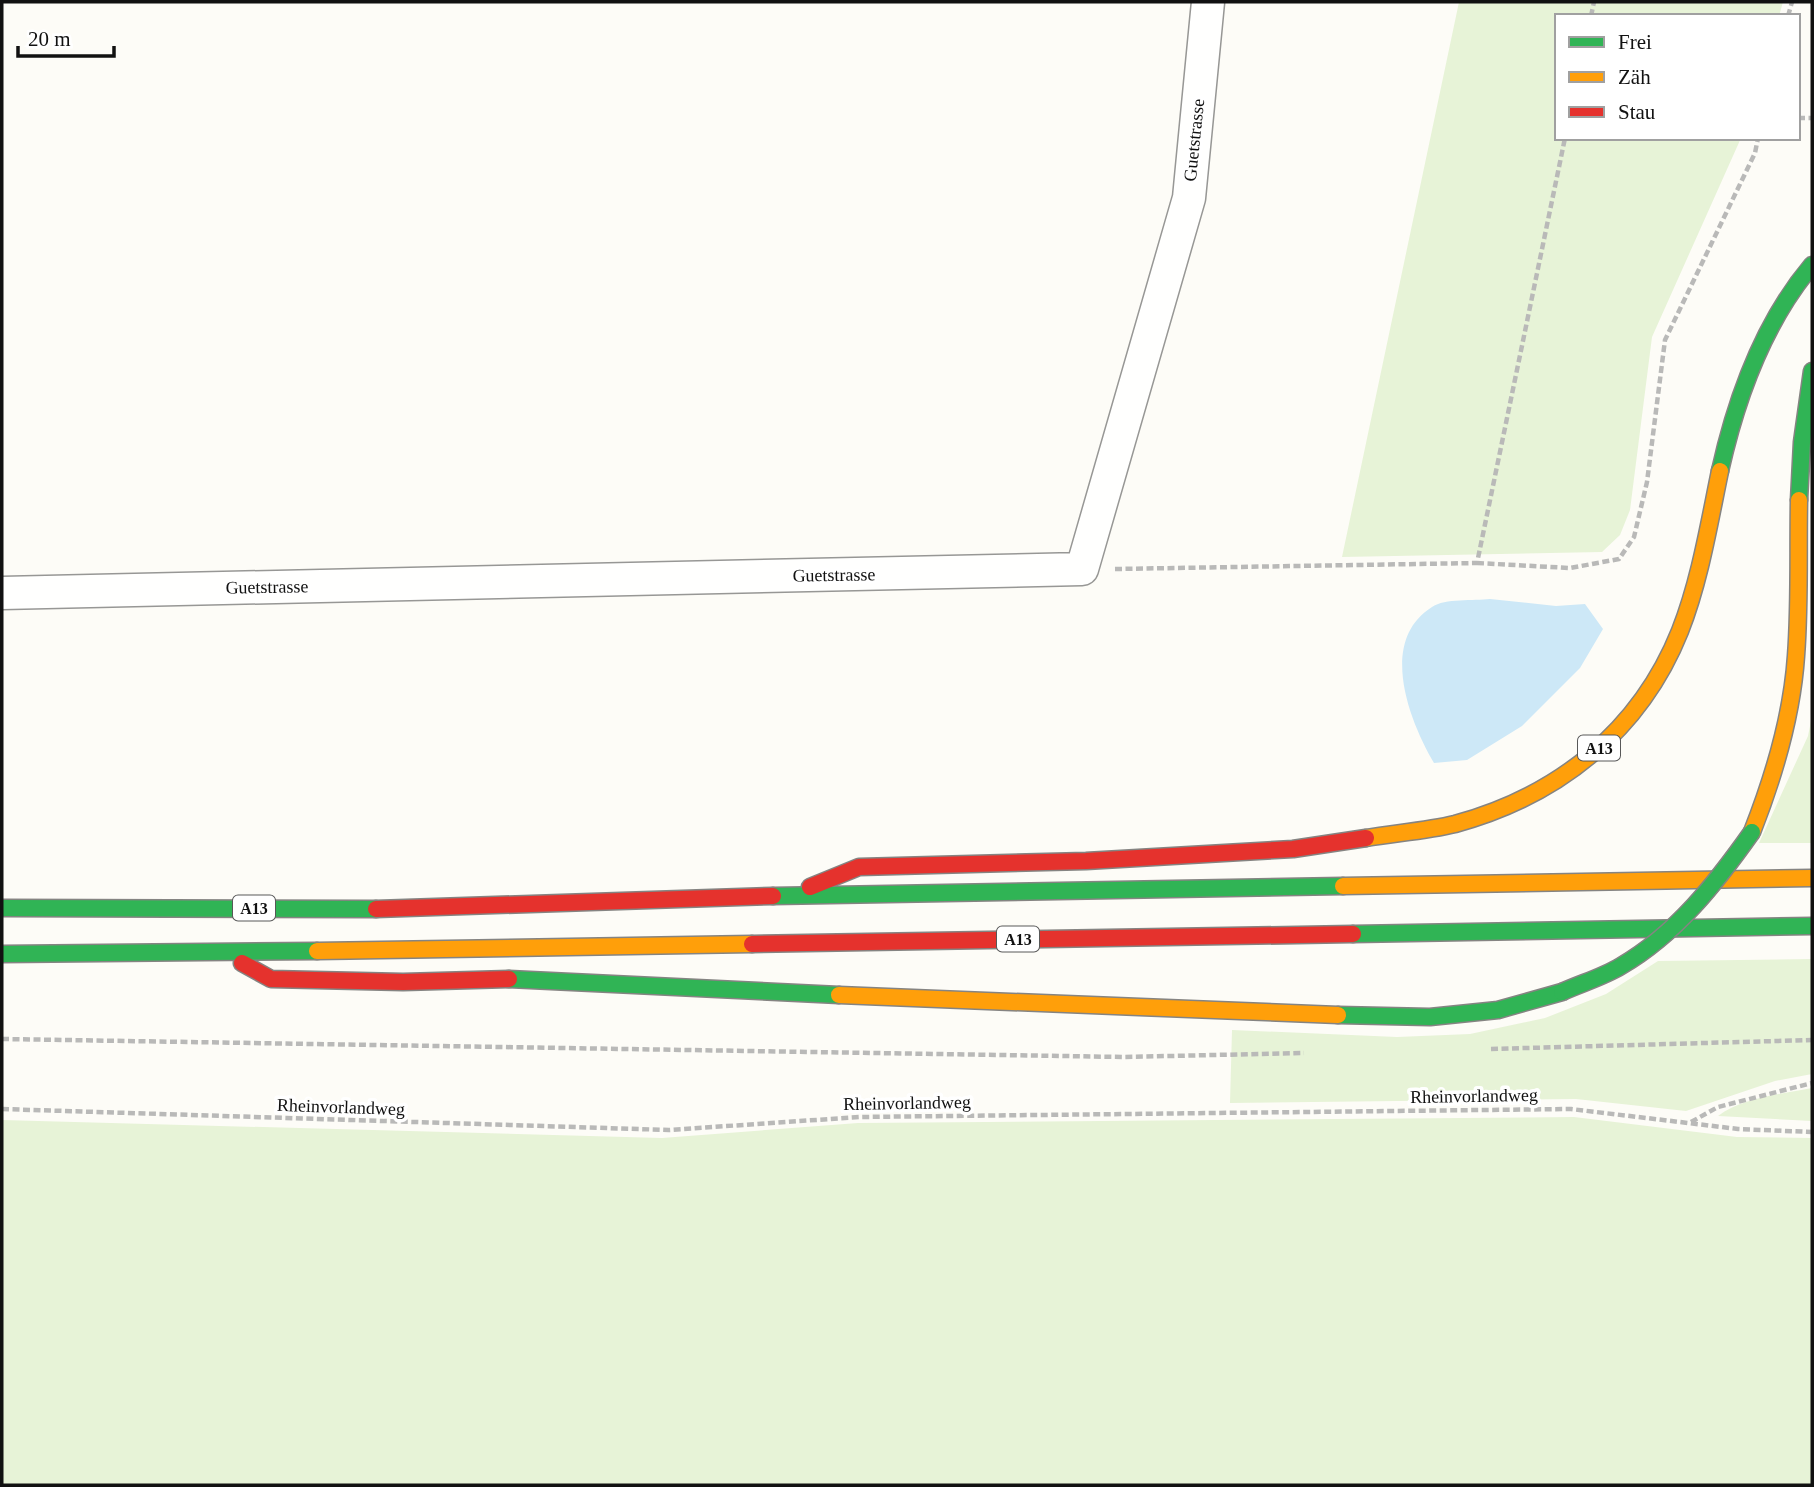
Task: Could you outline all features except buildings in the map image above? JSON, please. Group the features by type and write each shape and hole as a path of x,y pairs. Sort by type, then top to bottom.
{"highway":[{"name":"A13","path":"789,895 859,867 1086,860 1293,849 1454,824 1533,796 1589,758 1629,719 1656,678 1680,631 1697,577 1726,450 1757,354 1797,283 1812,265"},
{"name":"A13","path":"225,953 271,979 403,982 507,979 1225,1013 1430,1017 1498,1010 1562,992 1622,965 1667,932 1714,886 1752,832 1772,785 1796,660 1801,459 1804,406 1812,370"},
{"name":"A13","path":"2,908 398,909 789,895 1812,877"},
{"name":"A13","path":"2,954 225,953 1812,926"}],"street":[{"name":"Guetstrasse","path":"2,593 1082,569 1189,198 1208,2"}],"path":[{"path":"1477,563 1565,140"},
{"path":"1082,569 1477,563 1582,566 1619,559 1634,537 1647,482 1665,340 1755,153 1758,140"},
{"path":"2,1039 1055,1056 1316,1052"},
{"path":"1480,1049 1812,1040"},
{"path":"1690,1123 1718,1107 1812,1083"},
{"name":"Rheinvorlandweg","path":"2,1109 602,1129 669,1129 859,1117 1571,1109 1738,1129 1812,1132"}],"green space":[{"path":"1459,2 1783,2 1780,14 1555,14 1555,140 1740,140 1652,337 1630,510 1620,535 1602,552 1342,557"},
{"path":"1812,716 1812,843 1759,843 1808,736"},
{"path":"1812,959 1812,1074 1775,1081 1686,1111 1576,1099 1230,1103 1232,1030 1397,1037 1470,1034 1545,1018 1606,994 1658,961"},
{"path":"1812,1088 1812,1121 1718,1116 1751,1100"},
{"path":"1574,1117 1737,1137 1812,1138 1812,1485 2,1485 2,1120 662,1138 858,1123"}],"water":[{"path":"1490,599 1556,606 1585,604 1603,629 1580,668 1522,726 1467,760 1434,763 1408,704 1402,660 1406,640 1416,622 1438,604"}],"traffic: fast":[{"path":"1720,471 1734,416 1754,362 1780,311 1812,265"},
{"path":"1799,500 1802,442 1812,371"},
{"path":"1562,992 1614,970 1660,939 1694,906 1752,832"},
{"path":"773,896 1343,886"},
{"path":"2,908 376,909"},
{"path":"1353,934 1812,926"},
{"path":"2,954 317,951"},
{"path":"509,979 839,995"},
{"path":"1338,1015 1430,1017 1498,1010 1562,992"}],"traffic: slow":[{"path":"1366,838 1455,824 1493,812 1561,777 1618,729 1663,667 1680,631 1699,572 1720,471"},
{"path":"1752,832 1781,746 1791,701 1798,617 1799,500"},
{"path":"1343,886 1812,878"},
{"path":"317,951 752,944"},
{"path":"839,995 1338,1015"}],"traffic: jam":[{"path":"810,887 859,867 1086,861 1293,849 1366,838"},
{"path":"376,909 773,896"},
{"path":"752,944 1353,934"},
{"path":"242,963 271,979 403,982 509,979"}]}
